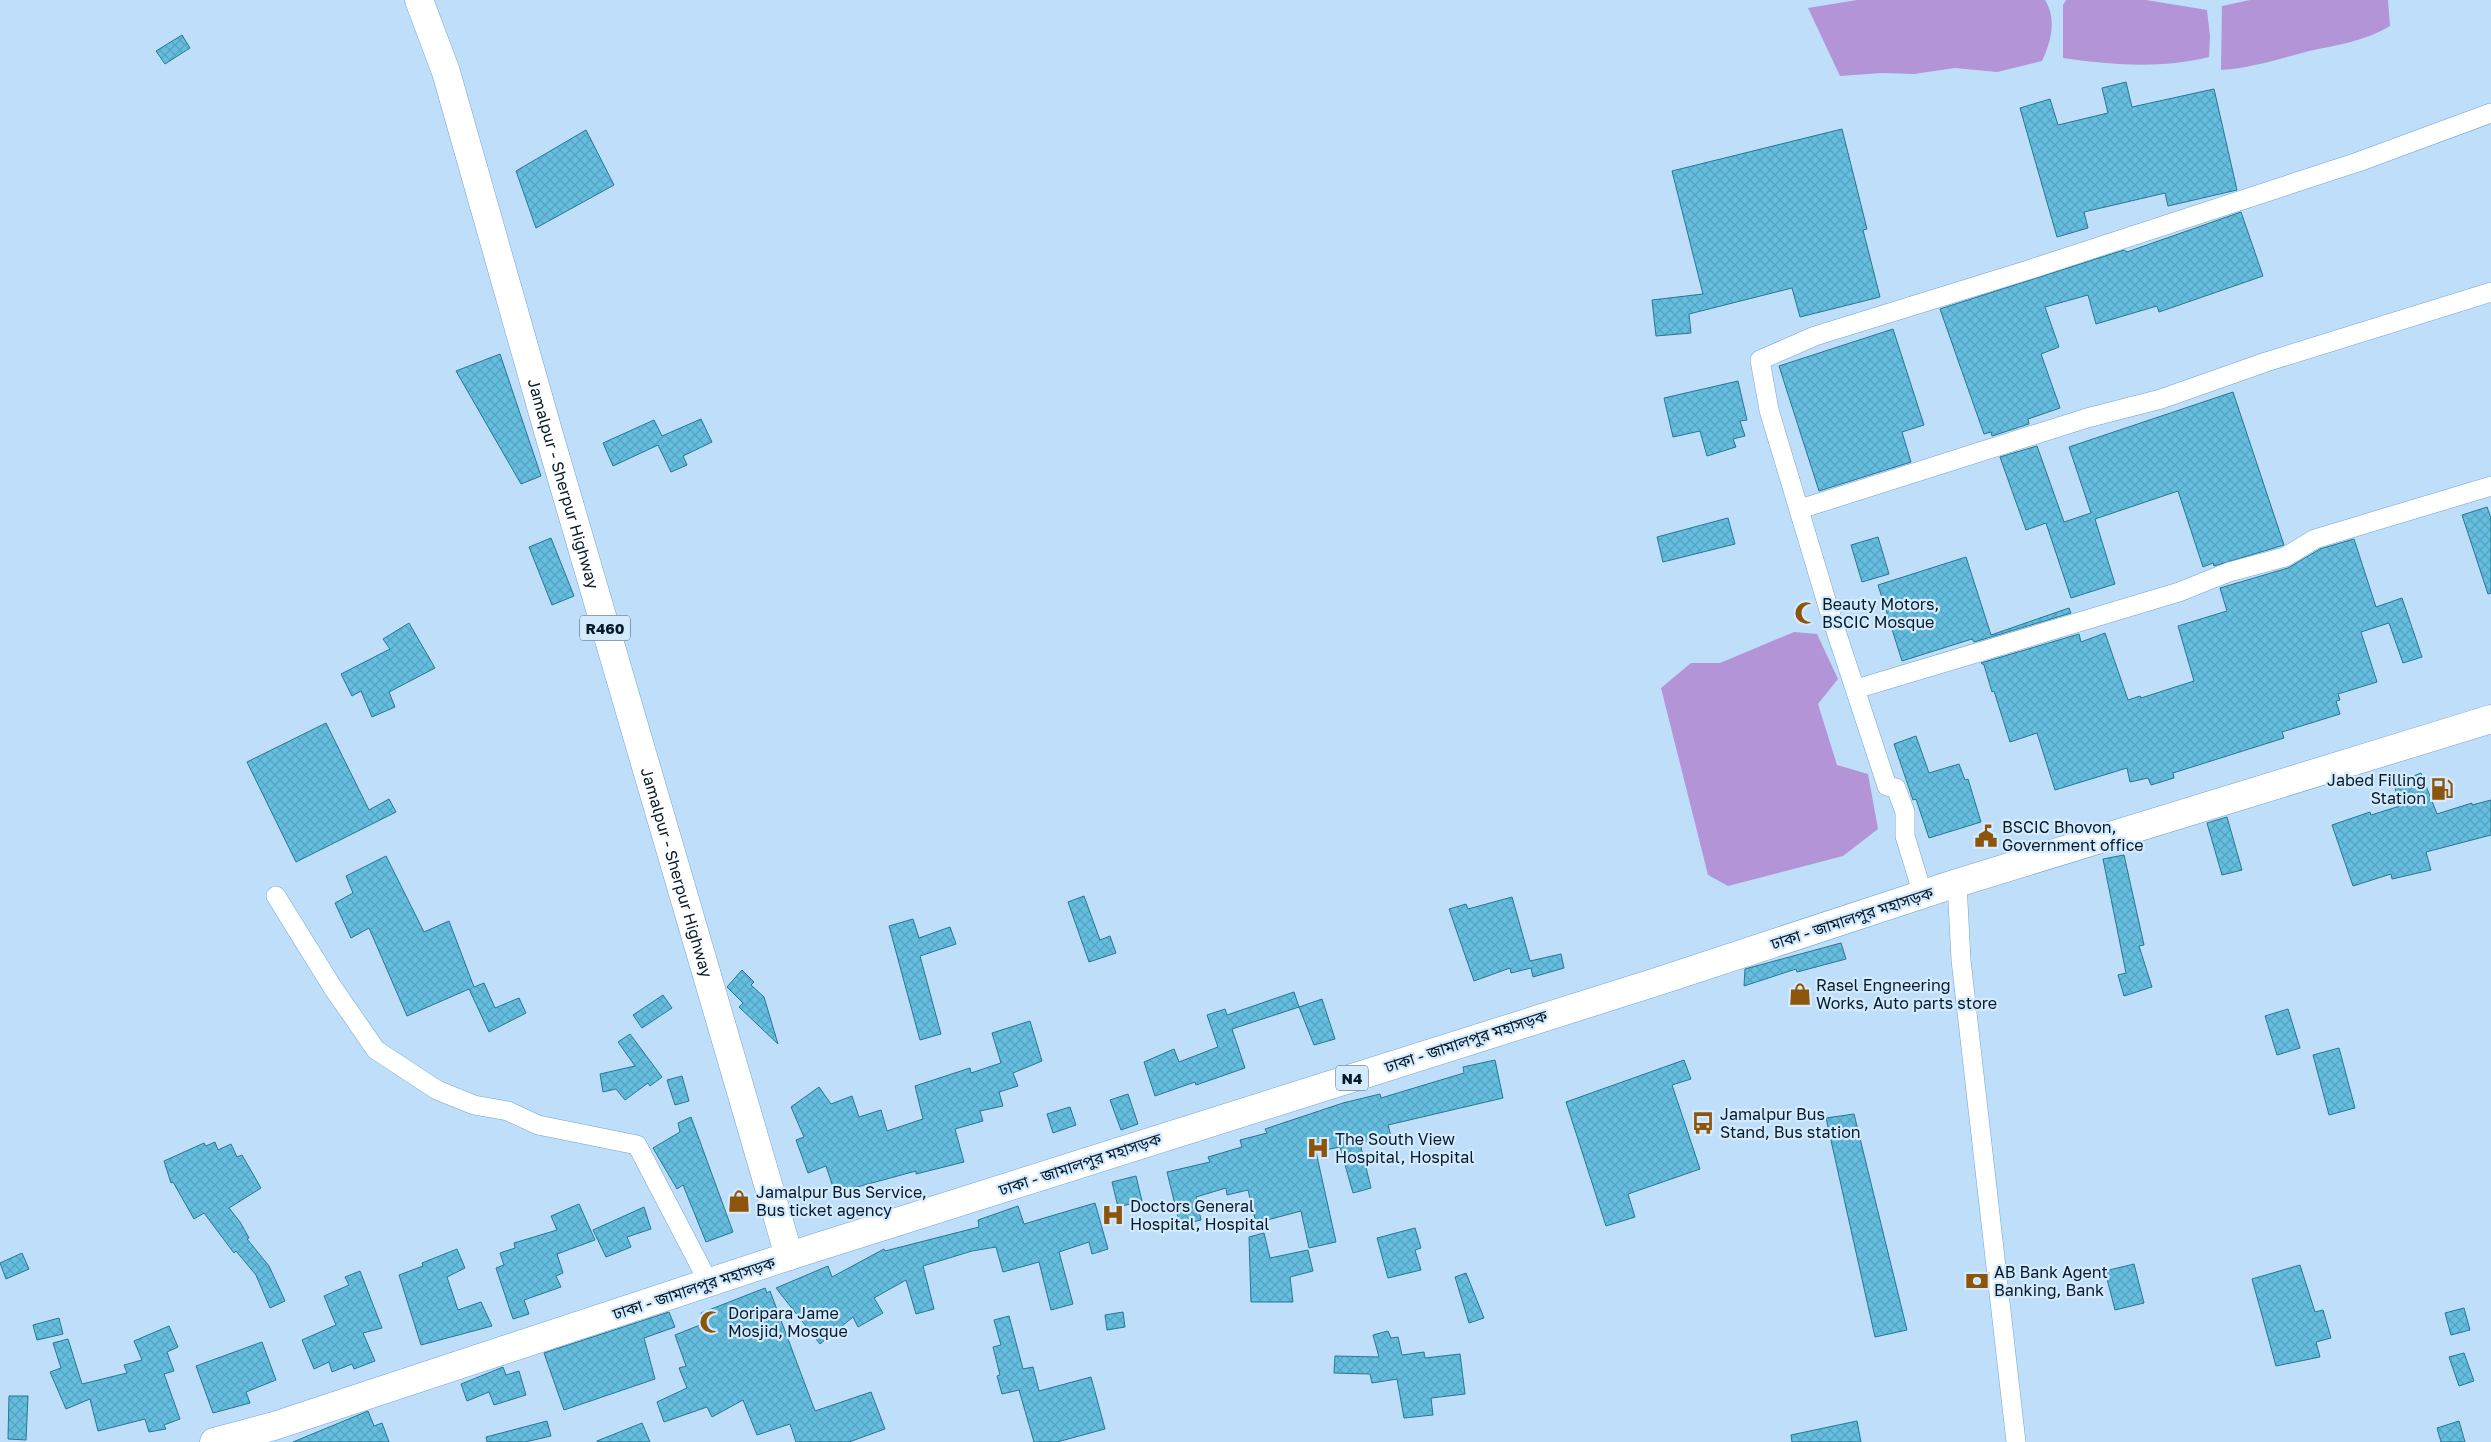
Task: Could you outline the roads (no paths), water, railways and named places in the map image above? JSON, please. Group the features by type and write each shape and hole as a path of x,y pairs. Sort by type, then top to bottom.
{"main road":[{"name":"Jamalpur - Sherpur Highway","path":"419,0 446,72 550,438 789,1256"},
{"name":"ঢাকা - জামালপুর মহাসড়ক","path":"214,1442 274,1426 789,1256 1656,982 1957,883 2491,719"}],"street":[{"path":"1923,895 1905,836 1904,812 1896,788 1887,786 1829,610 1769,410 1760,360 1815,336 2028,270 2358,162 2491,113"},
{"path":"1800,509 2087,418 2161,399 2266,362 2491,292"},
{"path":"1856,688 2179,592 2229,572 2285,557 2315,539 2491,486"},
{"path":"1957,883 1961,960 2016,1442"},
{"path":"276,896 333,988 376,1050 437,1090 474,1105 508,1111 538,1125 637,1145 709,1283"}],"place":[{"name":"Beauty Motors, BSCIC Mosque","path":"1806,613"},
{"name":"Jabed Filling Station","path":"2442,789"},
{"name":"BSCIC Bhovon, Government office","path":"1986,836"},
{"name":"Rasel Engneering Works, Auto parts store","path":"1800,994"},
{"name":"Jamalpur Bus Stand, Bus station","path":"1703,1123"},
{"name":"The South View Hospital, Hospital","path":"1318,1148"},
{"name":"Jamalpur Bus Service, Bus ticket agency","path":"739,1201"},
{"name":"Doctors General Hospital, Hospital","path":"1113,1215"},
{"name":"AB Bank Agent Banking, Bank","path":"1977,1281"},
{"name":"Doripara Jame Mosjid, Mosque","path":"711,1322"}]}
